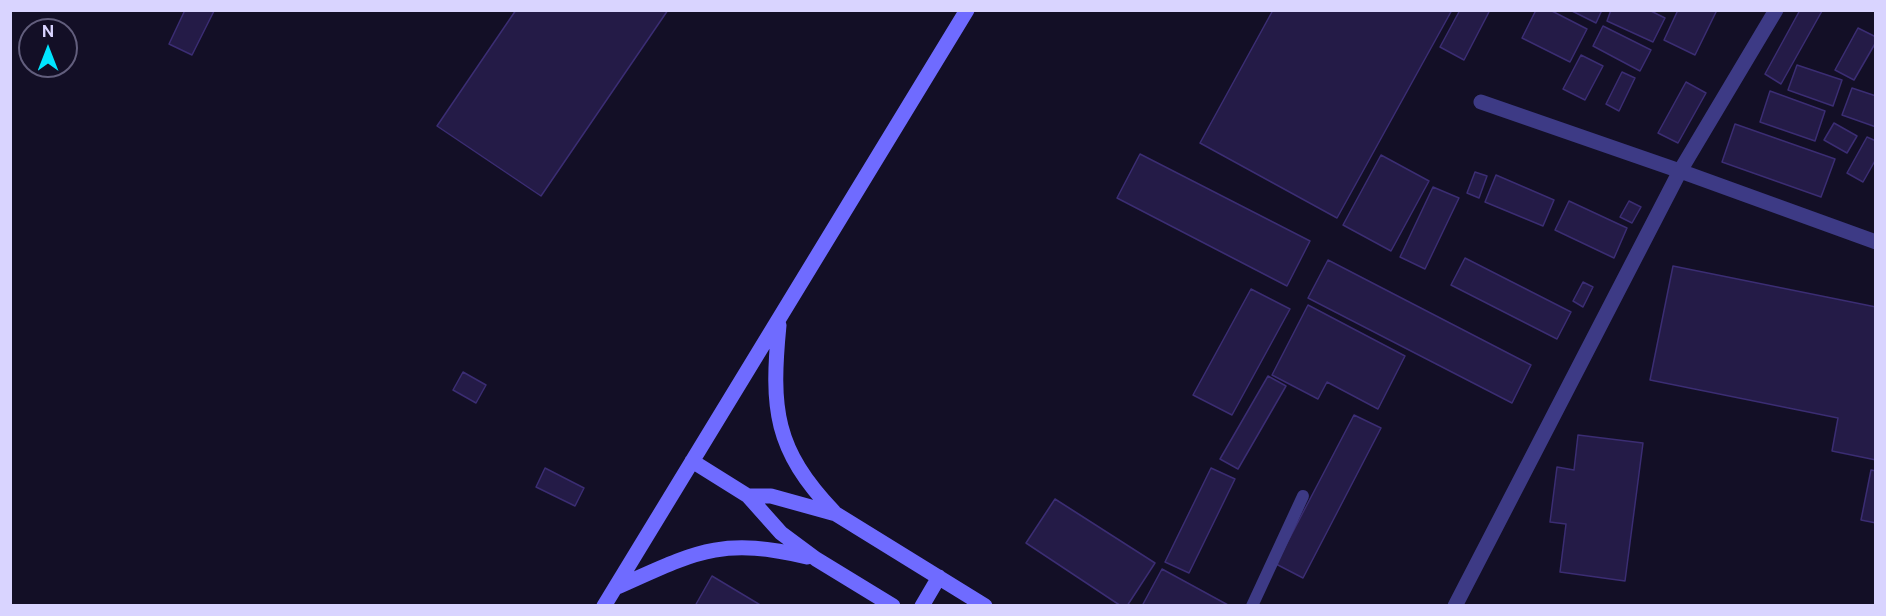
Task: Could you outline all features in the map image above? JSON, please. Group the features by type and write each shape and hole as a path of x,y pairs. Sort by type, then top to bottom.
{"main road":[{"path":"604,606 780,321 967,10"},
{"path":"780,321 774,383 780,427 795,464 811,488 836,514 985,606"},
{"path":"692,461 748,496 781,533 816,559 893,606"},
{"path":"748,496 771,496 836,514"},
{"path":"615,588 675,559 704,550 757,547 816,559"},
{"path":"922,606 939,577"}],"street":[{"path":"1455,606 1680,171 1776,10"},
{"path":"1481,102 1875,242"}],"lane":[{"path":"1252,606 1304,496"}],"building":[{"path":"185,10 214,11 192,55 169,44"},
{"path":"516,10 668,10 541,196 437,126"},
{"path":"1273,10 1452,10 1337,218 1200,143"},
{"path":"1460,10 1490,10 1464,60 1440,47"},
{"path":"1536,10 1550,10 1587,29 1570,62 1522,38"},
{"path":"1570,10 1602,10 1596,23"},
{"path":"1611,10 1649,10 1665,18 1653,42 1607,21"},
{"path":"1678,10 1717,10 1695,55 1664,40"},
{"path":"1800,10 1822,11 1781,84 1765,74"},
{"path":"1603,26 1651,50 1640,71 1593,46"},
{"path":"1858,28 1876,37 1876,42 1854,80 1835,70"},
{"path":"1581,55 1603,66 1585,100 1563,89"},
{"path":"1797,65 1842,80 1833,106 1788,90"},
{"path":"1622,72 1635,78 1619,111 1606,104"},
{"path":"1686,82 1706,93 1678,143 1658,133"},
{"path":"1852,88 1876,96 1876,127 1842,115"},
{"path":"1770,91 1825,111 1815,141 1760,122"},
{"path":"1834,123 1857,136 1847,153 1824,140"},
{"path":"1735,124 1835,159 1821,197 1722,162"},
{"path":"1867,137 1876,141 1876,159 1863,182 1847,173"},
{"path":"1140,154 1310,241 1287,286 1117,198"},
{"path":"1381,155 1429,181 1391,251 1343,225"},
{"path":"1475,172 1487,176 1479,198 1467,193"},
{"path":"1496,175 1554,200 1543,226 1485,202"},
{"path":"1433,187 1459,198 1425,269 1400,257"},
{"path":"1569,201 1627,228 1614,258 1555,230"},
{"path":"1629,201 1641,207 1632,223 1620,217"},
{"path":"1465,258 1571,312 1557,339 1451,285"},
{"path":"1328,260 1531,365 1512,403 1308,298"},
{"path":"1673,266 1876,307 1876,460 1832,451 1838,418 1650,380"},
{"path":"1583,282 1593,287 1583,307 1573,301"},
{"path":"1251,289 1290,309 1232,415 1193,395"},
{"path":"1308,305 1405,356 1378,409 1327,382 1318,399 1272,375"},
{"path":"463,372 486,385 476,403 453,390"},
{"path":"1268,376 1286,386 1238,469 1220,459"},
{"path":"1354,415 1381,428 1303,578 1276,564"},
{"path":"1578,435 1643,443 1625,581 1560,572 1566,524 1550,522 1557,467 1574,470"},
{"path":"545,468 584,488 575,506 536,487"},
{"path":"1211,468 1235,479 1189,573 1165,562"},
{"path":"1871,470 1876,471 1876,523 1861,520"},
{"path":"1055,499 1155,563 1127,606 1121,606 1026,543"},
{"path":"1162,569 1228,605 1142,606"},
{"path":"712,576 762,606 695,606"}]}
